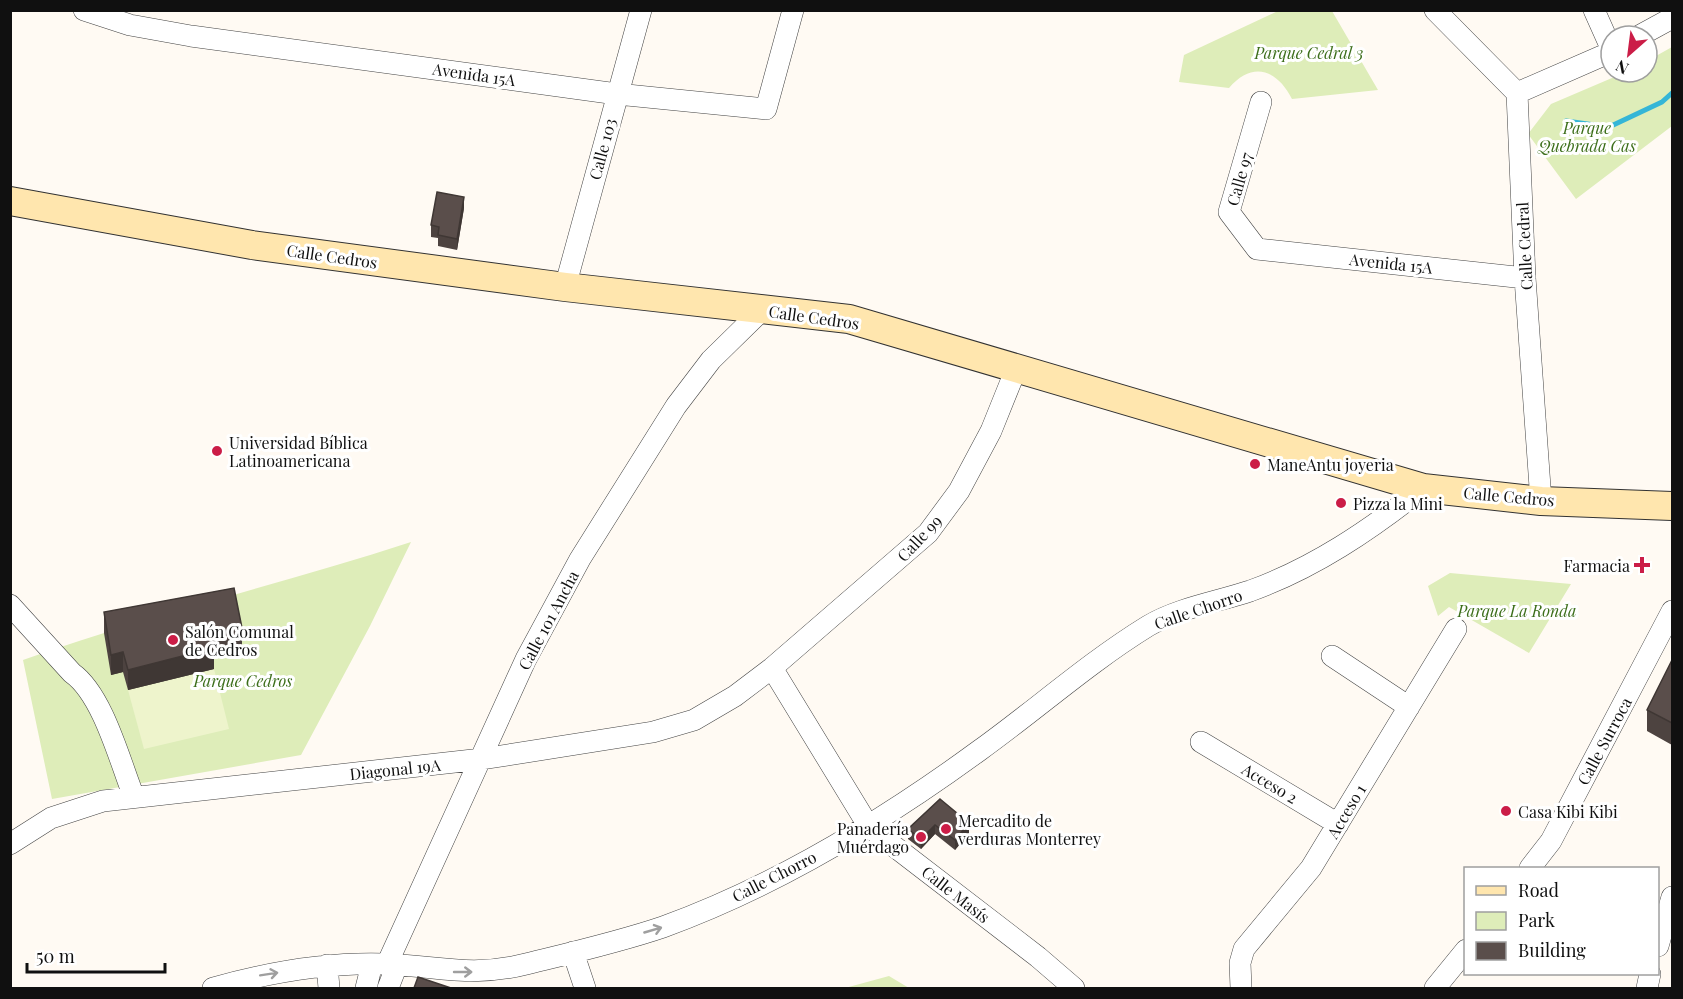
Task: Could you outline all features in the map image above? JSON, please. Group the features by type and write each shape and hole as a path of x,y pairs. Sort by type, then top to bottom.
{"street":[{"name":"Avenida 15A","path":"84,10 130,25 191,36 617,94 766,109 793,10"},
{"name":"Calle 103","path":"565,287 640,10"},
{"path":"1435,10 1517,93 1599,55"},
{"path":"1594,10 1600,24"},
{"name":"Calle Cedral","path":"1517,93 1525,278 1541,501"},
{"name":"Calle 97","path":"1257,249 1229,212 1261,102"},
{"name":"Calle Cedros","path":"10,201 252,245 565,287 849,319 1423,488 1541,501 1672,506"},
{"name":"Avenida 15A","path":"1257,249 1525,278"},
{"name":"Calle 101 Ancha","path":"385,964 482,759 526,659 580,559 688,390 711,360 762,310"},
{"name":"Calle 99","path":"772,668 928,533 959,491 991,431 1016,369"},
{"name":"Calle Chorro","path":"213,988 263,974 327,964 385,964 450,972 486,972 573,952 662,927 742,894 869,826 980,750 1094,660 1153,623 1287,576 1379,523 1423,488"},
{"path":"10,605 72,673 84,682 102,715 134,798"},
{"name":"Calle Surroca","path":"1531,867 1551,841 1672,611"},
{"name":"Acceso 1","path":"1241,988 1240,963 1244,950 1311,868 1456,628"},
{"path":"1332,656 1409,707"},
{"name":"Diagonal 19A","path":"10,844 51,818 75,808 103,801 482,759 653,732 694,720 735,696 772,668"},
{"name":"Calle Masís","path":"772,668 869,826 1038,957 1074,988"},
{"name":"Acceso 2","path":"1201,742 1338,824"},
{"path":"1659,942 1672,897"},
{"path":"573,952 585,988"},
{"path":"1435,988 1464,952"},
{"path":"327,964 329,988"},
{"path":"366,988 385,964"},
{"path":"385,964 388,988"}],"green space":[{"name":"Parque Cedral 3","path":"1278,11 1332,11 1378,90 1292,99 1279,81 1264,72 1246,74 1229,88 1179,82 1184,55"},
{"name":"Parque Quebrada Cas","path":"1672,47 1672,126 1576,199 1528,134 1551,104 1599,84 1659,84 1659,54"},
{"name":"Parque Cedros","path":"411,542 370,626 301,755 52,799 23,660 119,628"},
{"name":"Parque La Ronda","path":"1450,573 1571,584 1529,653 1449,607 1438,616 1428,586"},
{"path":"214,669 229,729 144,749 128,690"},
{"path":"889,976 909,988 845,988"}],"building":[{"path":"437,192 464,197 457,239 438,235 439,227 431,225"},
{"name":"Salón Comunal de Cedros","path":"234,588 242,628 211,633 214,648 128,670 123,652 111,655 104,612"},
{"path":"1672,660 1672,723 1647,710"},
{"path":"940,799 969,823 955,840 935,825 921,839 908,829"},
{"path":"418,977 451,988 414,988"}],"waterway":[{"path":"1566,121 1609,127 1662,102 1672,93"}],"place":[{"name":"Universidad Bíblica Latinoamericana","path":"217,451"},
{"name":"ManeAntu joyeria","path":"1255,464"},
{"name":"Pizza la Mini","path":"1341,503"},
{"name":"Farmacia","path":"1642,565"},
{"name":"Salón Comunal de Cedros","path":"173,640"},
{"name":"Casa Kibi Kibi","path":"1506,811"},
{"name":"Mercadito de verduras Monterrey","path":"946,829"},
{"name":"Panadería Muérdago","path":"921,837"}]}
